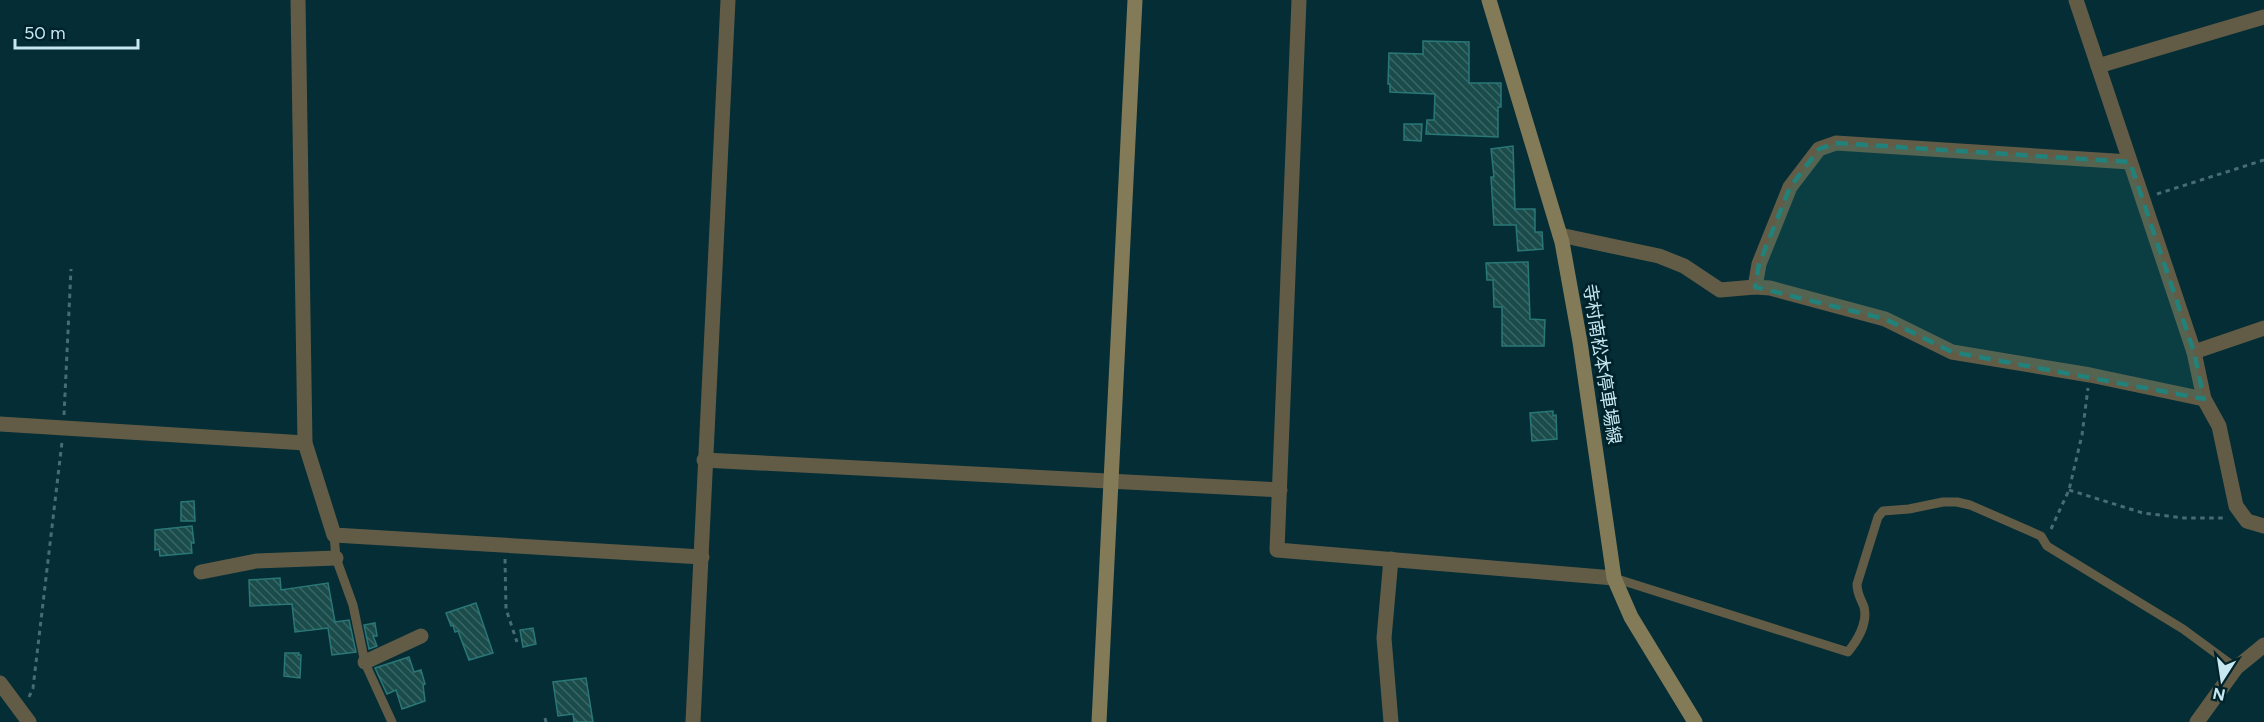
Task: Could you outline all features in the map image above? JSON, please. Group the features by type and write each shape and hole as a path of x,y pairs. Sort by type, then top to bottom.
{"main road":[{"path":"1099,722 1135,0"},
{"name":"寺村南松本停車場線","path":"1489,0 1560,235 1581,342 1614,578 1631,617 1695,722"}],"street":[{"path":"298,0 305,443 334,535 702,556"},
{"path":"693,722 728,0"},
{"path":"1299,0 1276,550 1614,578"},
{"path":"2076,0 2194,352 2204,399 2219,426 2236,506 2247,521 2264,526"},
{"path":"2098,66 2264,17"},
{"path":"1755,286 1759,264 1790,187 1819,149 1836,143 2130,162"},
{"path":"1560,235 1659,256 1684,266 1720,290 1755,286 1770,288 1885,319 1952,352 2090,375 2204,399"},
{"path":"2194,352 2264,328"},
{"path":"0,424 305,443"},
{"path":"704,460 1280,490"},
{"path":"201,572 256,561 336,558"},
{"path":"1391,559 1384,638 1391,722"},
{"path":"365,662 421,636"},
{"path":"2198,722 2236,668 2264,645"},
{"path":"0,683 25,717"}],"lane":[{"path":"1614,578 1848,652 1857,641 1865,616 1864,607 1857,593 1857,584 1878,517 1883,512 1909,510 1943,501 1957,502 1970,505 2041,536 2047,546 2183,629 2236,668"},
{"path":"334,535 336,558 353,605 365,662 392,722"}],"path":[{"path":"2142,197 2264,160"},
{"path":"25,717 33,688 63,428 71,269"},
{"path":"2044,543 2068,489 2082,435 2090,375"},
{"path":"2068,489 2143,513 2184,518 2245,518"},
{"path":"505,545 506,609 516,642"}],"highlighted area":[{"path":"1836,143 2130,162 2194,352 2204,399 1952,352 1885,319 1755,287 1759,264 1790,187 1819,149"}],"building":[{"path":"1423,41 1469,42 1469,83 1501,83 1498,137 1426,134 1427,120 1434,120 1435,94 1390,92 1389,53 1423,54"},
{"path":"1404,124 1422,124 1421,141 1404,140"},
{"path":"1513,146 1515,209 1535,209 1535,232 1542,232 1543,249 1518,251 1516,225 1494,225 1491,177 1494,177 1491,149"},
{"path":"1528,262 1530,319 1545,320 1544,346 1502,346 1502,307 1494,307 1493,280 1487,280 1486,263"},
{"path":"1553,411 1553,416 1556,415 1557,439 1532,441 1530,413"},
{"path":"194,501 195,521 181,521 181,502"},
{"path":"192,526 194,543 191,543 192,553 160,556 159,549 155,550 155,530"},
{"path":"280,578 281,590 328,583 335,622 349,620 356,652 332,655 328,628 295,632 292,604 250,606 249,580"},
{"path":"476,603 493,653 469,660 458,631 455,632 453,625 451,626 446,613"},
{"path":"375,623 377,636 373,636 377,646 369,649 364,625"},
{"path":"533,628 536,644 523,647 520,630"},
{"path":"285,653 301,655 300,678 284,676"},
{"path":"409,657 414,672 421,670 425,684 423,685 425,701 402,709 396,690 387,694 375,668"},
{"path":"586,678 593,722 574,722 573,714 558,716 553,682"}]}
